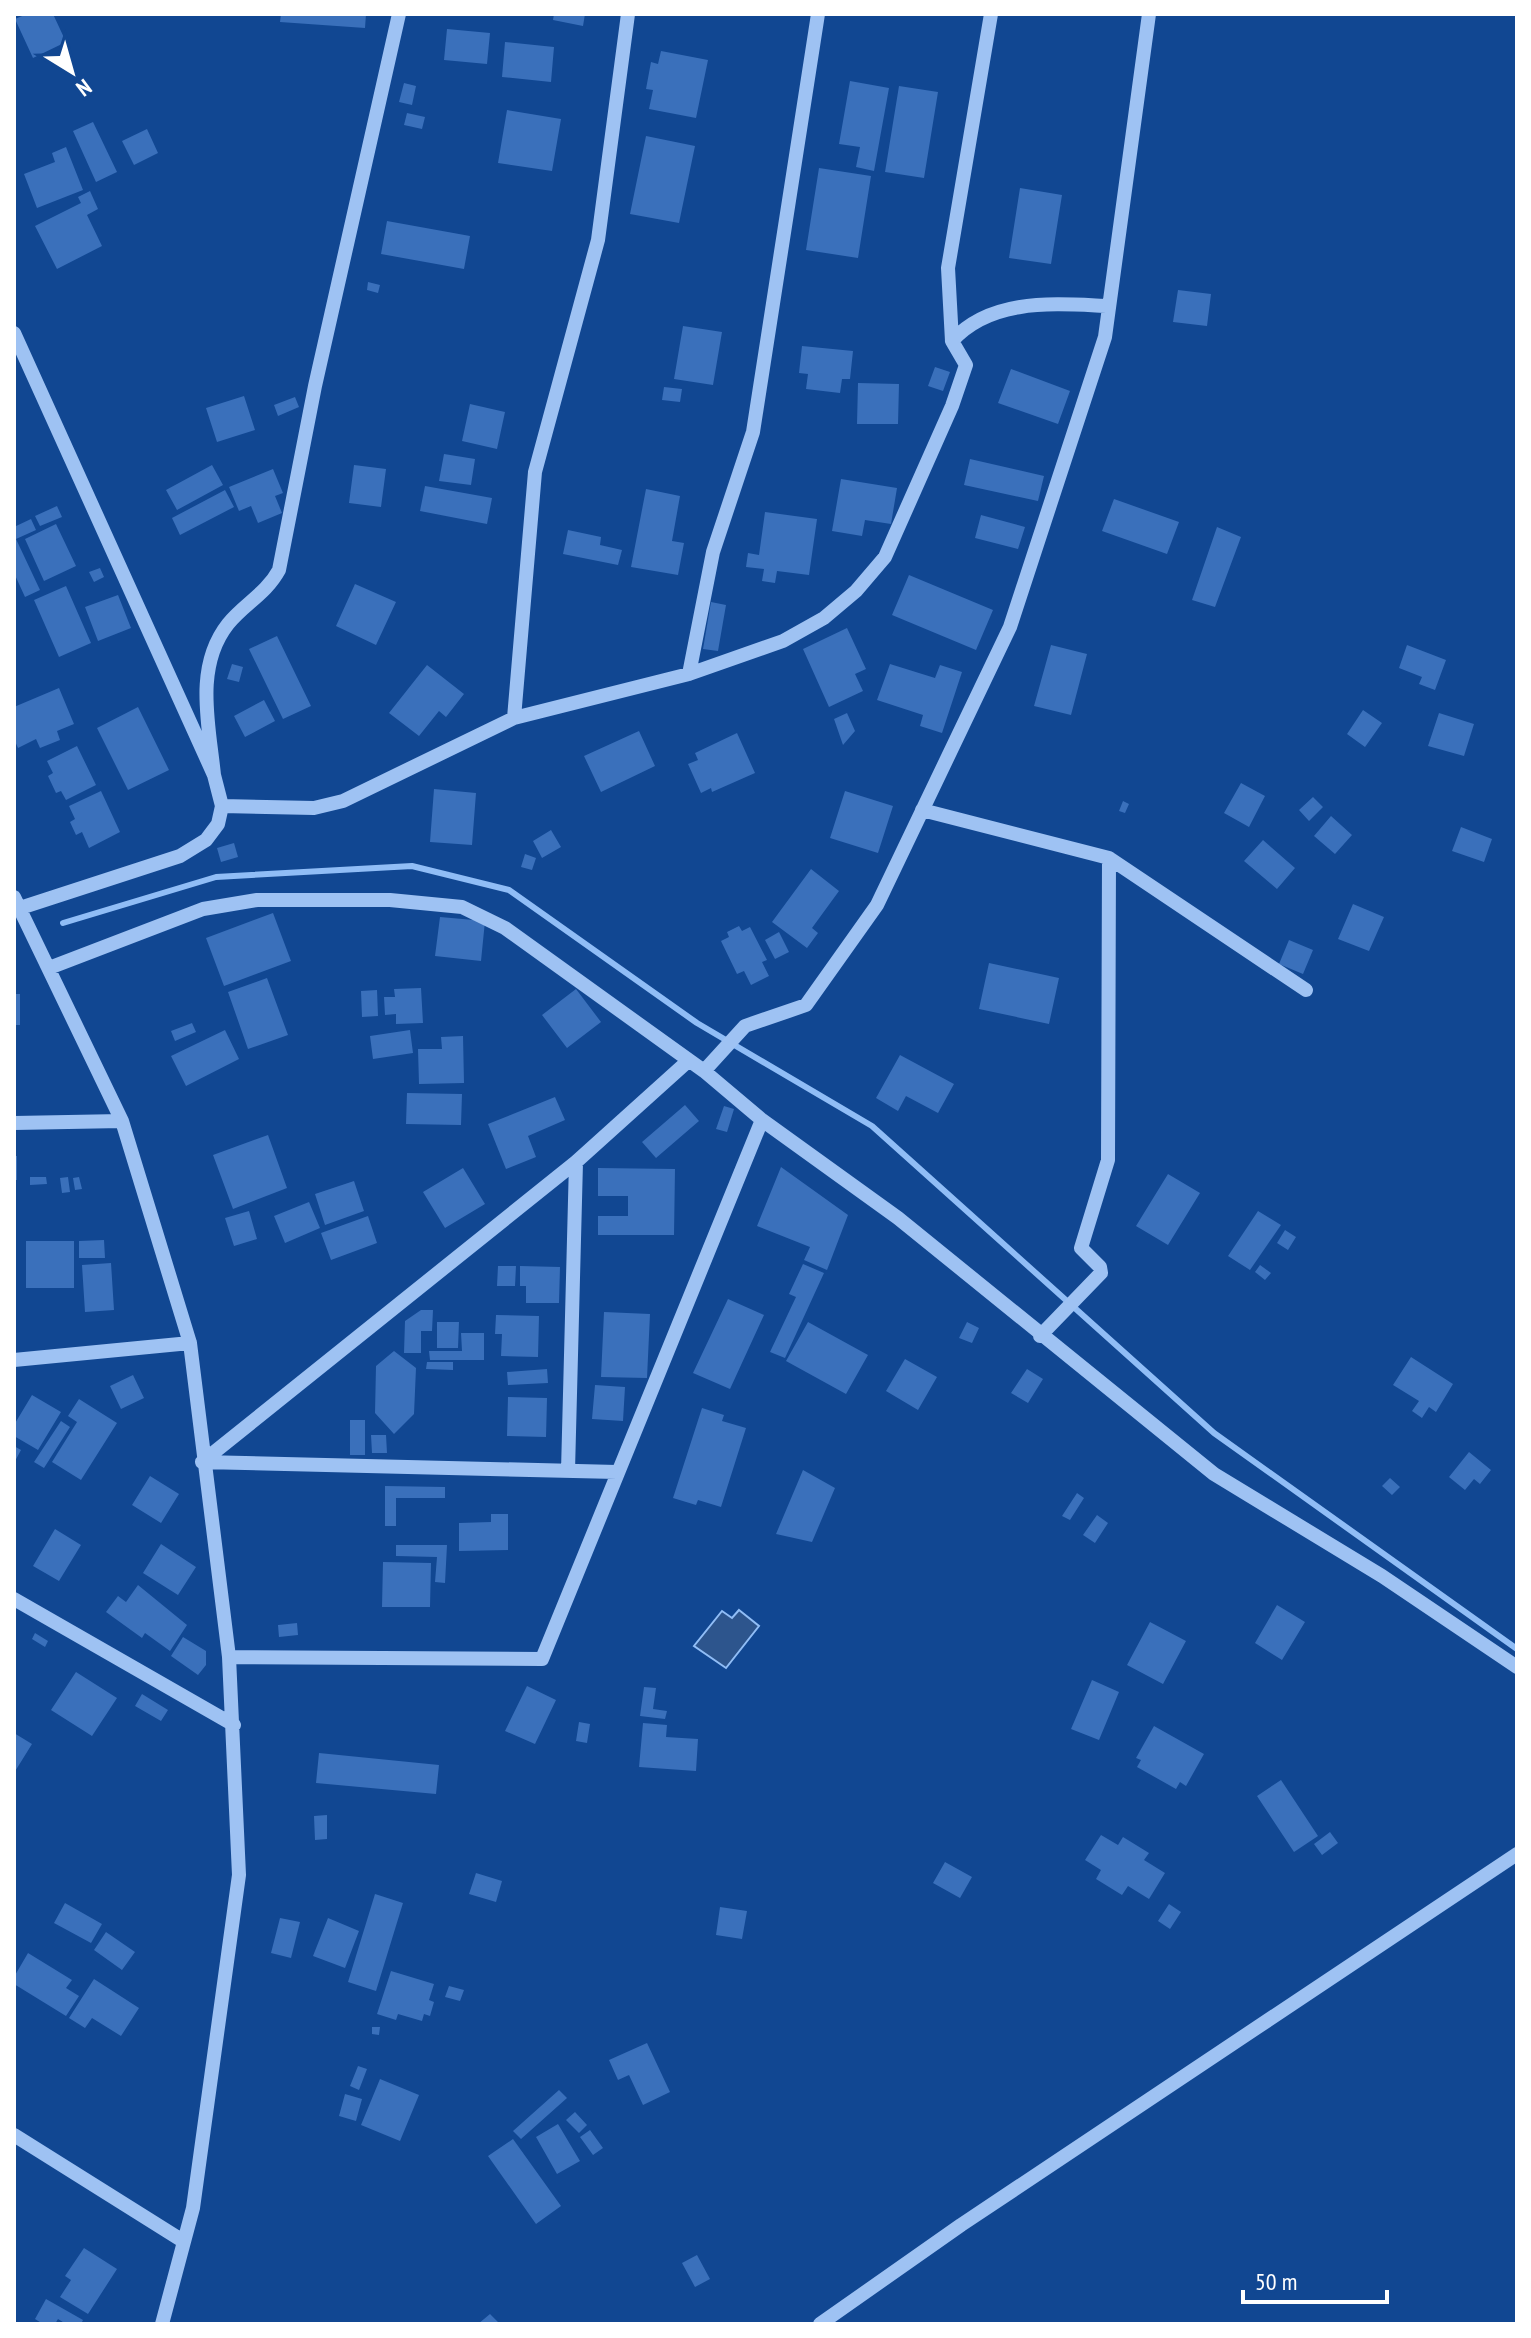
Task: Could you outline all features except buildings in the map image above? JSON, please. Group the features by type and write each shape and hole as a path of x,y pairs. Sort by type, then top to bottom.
{"street":[{"path":"162,2324 193,2208 239,1875 229,1657 202,1462 190,1343 122,1121 16,906 180,856 206,840 218,824 222,806 214,775 205,676 213,649 228,623 269,588 279,570 315,386 399,14"},
{"path":"514,718 535,472 598,240 628,14"},
{"path":"689,674 713,552 753,432 818,14"},
{"path":"222,806 314,808 343,801 514,718 689,674 783,641 824,618 856,591 885,557 952,406 966,365 952,341 948,268 991,14"},
{"path":"707,1066 745,1026 806,1005 877,905 1010,627 1105,337 1149,14"},
{"path":"952,341 964,328 1016,306 1109,306"},
{"path":"14,333 214,775"},
{"path":"922,810 1109,858 1306,990"},
{"path":"1040,1336 1101,1273 1100,1267 1081,1248 1081,1238 1108,1160 1109,858"},
{"path":"49,968 203,909 257,900 390,900 462,907 505,928 687,1062 707,1066 762,1120 898,1218 1214,1474 1382,1576 1517,1667"},
{"path":"202,1462 576,1162 687,1062"},
{"path":"229,1657 542,1659 762,1120"},
{"path":"14,1123 122,1121"},
{"path":"568,1471 576,1162"},
{"path":"14,1360 190,1343"},
{"path":"202,1462 617,1472"},
{"path":"14,1599 234,1725"},
{"path":"820,2324 974,2216 1517,1854"},
{"path":"14,2135 183,2241"}],"water":[{"path":"739,1610 759,1626 726,1668 694,1646 722,1611 732,1618"}],"waterway":[{"path":"63,923 216,877 412,866 509,890 697,1023 872,1126 1214,1433 1517,1649"}]}
